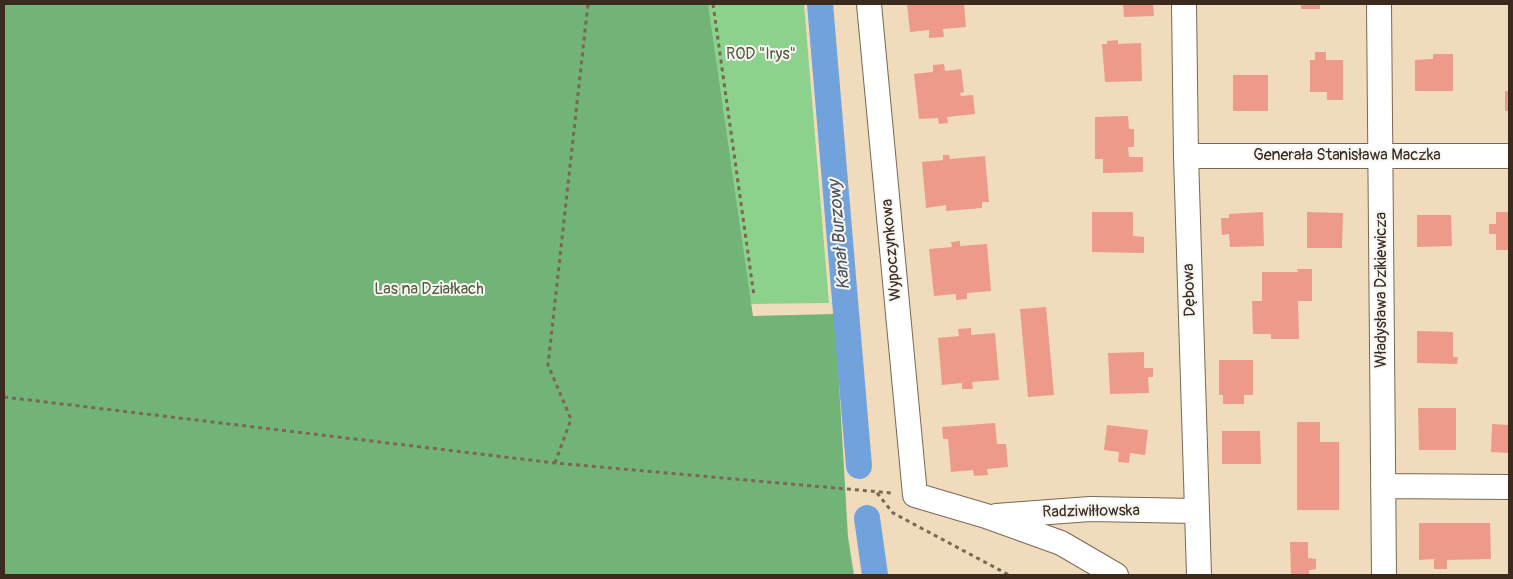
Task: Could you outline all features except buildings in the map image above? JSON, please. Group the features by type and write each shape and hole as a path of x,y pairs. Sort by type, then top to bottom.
{"street":[{"name":"Wypoczynkowa","path":"870,4 915,495"},
{"name":"Dębowa","path":"1184,4 1186,156 1199,575"},
{"name":"Władysława Dzikiewicza","path":"1379,4 1384,575"},
{"name":"Generała Stanisława Maczka","path":"1186,156 1509,156"},
{"path":"1383,486 1509,487"},
{"name":"Radziwiłłowska","path":"915,495 986,516 1061,542 1116,575"},
{"name":"Radziwiłłowska","path":"986,516 1090,509 1196,511"}],"path":[{"path":"555,463 571,418 548,365 588,4"},
{"path":"713,4 754,296"},
{"path":"4,397 555,463 915,495"},
{"path":"877,492 893,512 1009,575"}],"green space":[{"name":"Las na Działkach","path":"4,4 708,4 753,316 835,314 848,537 854,575 4,575"},
{"name":"ROD \"Irys\"","path":"705,4 804,4 829,303 750,304"}],"waterway":[{"name":"Kanał Burzowy","path":"820,4 859,466"},
{"name":"Kanał Burzowy","path":"867,518 875,575"}]}
